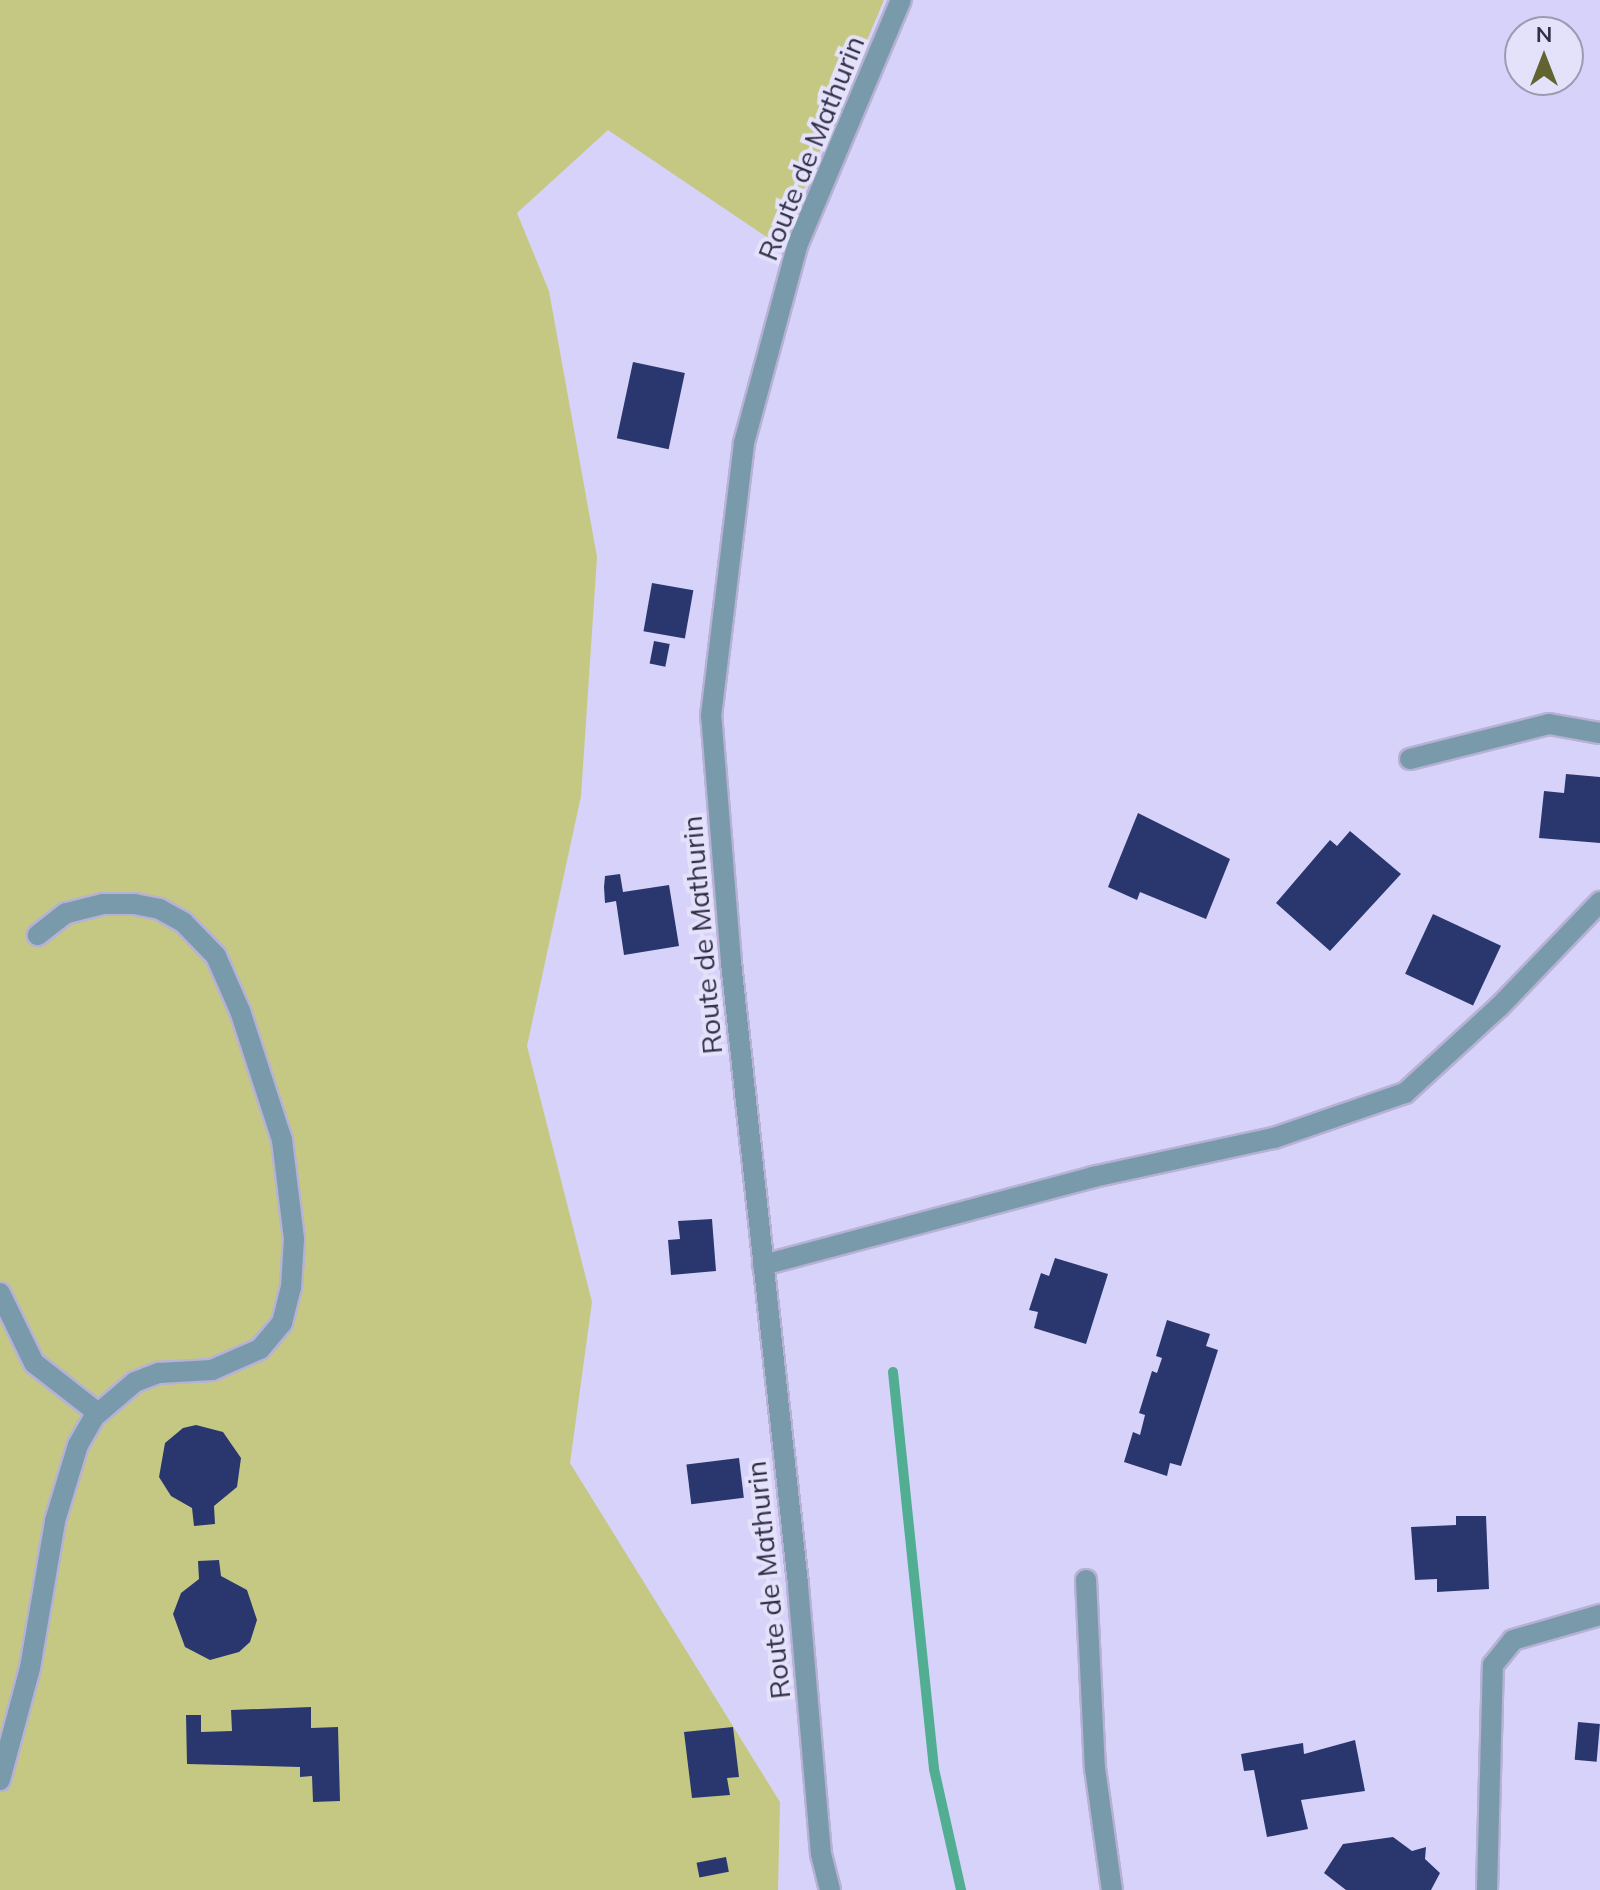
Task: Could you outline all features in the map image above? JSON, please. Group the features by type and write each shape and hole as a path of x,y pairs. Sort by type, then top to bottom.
{"street":[{"name":"Route de Mathurin","path":"830,1890 821,1854 711,716 748,428 797,246 901,0"},
{"path":"1410,759 1549,724 1600,733"},
{"path":"763,1265 1093,1177 1274,1138 1405,1093 1499,1007 1600,902"},
{"path":"0,1780 30,1668 65,1480 98,1413 135,1382 159,1373 212,1370 260,1349 282,1323 291,1288 291,1194 282,1140 240,1011 216,956 200,938 160,909 135,904 103,904 66,913 38,935"},
{"path":"0,1293 34,1363 98,1413"},
{"path":"1086,1580 1095,1768 1112,1890"},
{"path":"1487,1890 1493,1665 1513,1640 1600,1615"}],"green space":[{"path":"0,0 884,0 780,246 608,130 517,213 549,291 597,557 581,796 527,1046 592,1302 570,1463 780,1802 778,1890 0,1890"}],"building":[{"path":"633,362 685,373 669,449 617,438"},
{"path":"652,583 693,590 685,639 643,631"},
{"path":"654,641 670,644 665,667 650,664"},
{"path":"1566,774 1600,777 1600,843 1539,838 1544,791 1564,793"},
{"path":"1138,813 1230,859 1206,919 1140,892 1137,900 1108,887"},
{"path":"1350,831 1401,874 1330,951 1276,903 1330,840 1337,846"},
{"path":"620,874 623,892 669,885 679,946 624,955 616,901 605,903 604,887 605,876"},
{"path":"1433,914 1501,946 1473,1006 1405,974"},
{"path":"712,1219 716,1271 671,1275 668,1240 680,1239 678,1221"},
{"path":"1055,1258 1108,1274 1086,1344 1034,1328 1038,1312 1029,1310 1041,1273 1049,1276"},
{"path":"1167,1320 1210,1334 1206,1346 1218,1350 1181,1466 1170,1463 1167,1476 1124,1462 1133,1432 1140,1435 1145,1415 1139,1413 1152,1371 1157,1373 1162,1358 1156,1356"},
{"path":"196,1425 223,1432 241,1458 237,1487 214,1506 215,1524 194,1526 192,1508 171,1496 159,1477 165,1443 183,1428"},
{"path":"739,1458 744,1498 691,1504 686,1464"},
{"path":"1456,1516 1486,1516 1489,1589 1437,1592 1437,1579 1415,1580 1411,1527 1456,1525"},
{"path":"219,1560 221,1576 247,1590 257,1620 250,1642 239,1652 210,1660 185,1647 173,1614 181,1593 199,1579 198,1561"},
{"path":"311,1707 311,1728 338,1727 340,1801 313,1802 312,1776 300,1777 300,1767 187,1764 186,1715 201,1715 201,1732 232,1731 231,1710"},
{"path":"1578,1722 1600,1724 1597,1762 1575,1760"},
{"path":"733,1727 739,1777 727,1778 730,1795 692,1798 684,1732"},
{"path":"1355,1740 1365,1791 1301,1800 1308,1829 1267,1837 1254,1770 1244,1771 1241,1754 1303,1743 1304,1754"},
{"path":"1393,1837 1412,1851 1426,1847 1425,1859 1440,1873 1431,1890 1346,1890 1324,1873 1343,1844"},
{"path":"726,1857 729,1872 699,1877 697,1863"}],"waterway":[{"path":"893,1372 934,1769 961,1890"}]}
